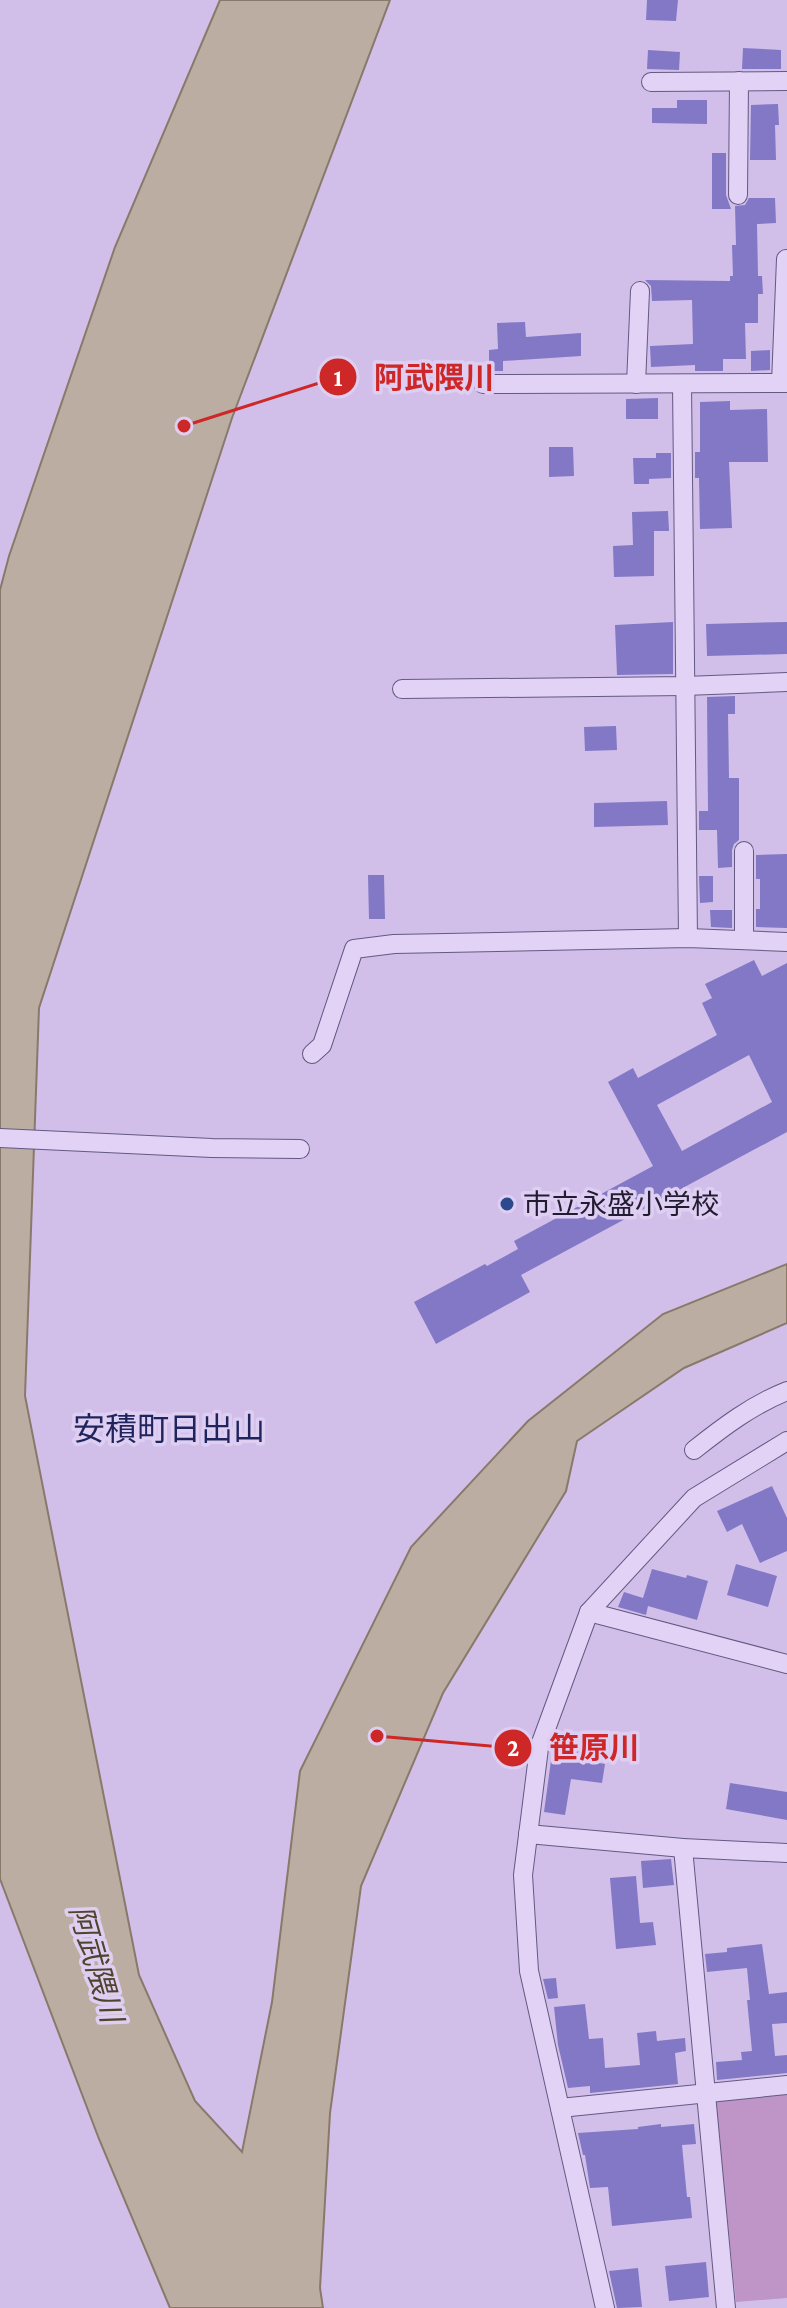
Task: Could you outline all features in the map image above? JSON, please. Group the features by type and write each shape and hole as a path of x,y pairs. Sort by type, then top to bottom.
{"street":[{"path":"738,195 739,81"},
{"path":"651,82 787,81"},
{"path":"483,384 784,383 786,259"},
{"path":"636,384 640,291"},
{"path":"682,384 688,938"},
{"path":"402,689 787,682"},
{"path":"744,851 744,940"},
{"path":"312,1054 322,1045 354,949 394,944 688,938 787,942"},
{"path":"0,1138 300,1149"},
{"path":"694,1450 728,1424 769,1398 787,1391"},
{"path":"605,2308 529,1971 523,1875 539,1748 589,1612 694,1498 787,1441"},
{"path":"589,1612 787,1664"},
{"path":"528,1834 683,1848 787,1853"},
{"path":"683,1848 726,2308"},
{"path":"560,2108 787,2085"}],"shaded area":[{"path":"787,2090 787,2298 736,2302 715,2099"}],"water":[{"path":"220,0 390,0 232,418 39,1008 25,1396 139,1975 195,2101 242,2152 272,2002 300,1771 411,1547 528,1421 663,1314 787,1264 787,1323 684,1368 577,1441 566,1491 443,1693 361,1886 330,2113 320,2288 323,2308 170,2308 99,2139 0,1879 0,590 115,247"}],"building":[{"path":"647,0 678,0 676,21 646,20"},
{"path":"743,48 781,50 781,69 742,69"},
{"path":"648,50 680,52 679,70 647,69"},
{"path":"677,100 707,100 707,124 652,123 652,108 677,108"},
{"path":"778,104 776,160 750,160 751,105"},
{"path":"712,153 726,153 726,195 731,209 712,209"},
{"path":"749,198 775,198 776,223 757,224 758,276 762,276 763,294 758,294 758,323 745,323 746,359 723,359 723,371 695,371 695,365 651,367 650,346 693,344 692,300 652,301 651,286 645,280 730,281 730,276 733,276 732,245 736,245 735,206 745,205"},
{"path":"525,322 526,337 581,333 581,356 503,361 503,371 489,371 489,350 498,349 497,323"},
{"path":"770,350 770,370 751,371 751,351"},
{"path":"658,398 658,419 626,419 626,399"},
{"path":"730,401 730,410 767,409 768,462 729,462 732,528 700,529 695,452 700,452 700,402"},
{"path":"549,447 573,447 574,476 549,477"},
{"path":"656,453 671,453 671,478 649,479 649,484 634,484 633,458 656,458"},
{"path":"668,511 669,531 654,531 654,576 614,577 613,546 633,545 632,512"},
{"path":"673,622 673,674 617,675 615,625"},
{"path":"787,622 787,654 707,656 706,624"},
{"path":"735,696 735,714 728,714 729,778 739,778 739,840 732,850 732,867 718,868 717,830 699,830 699,811 708,811 707,697"},
{"path":"616,726 617,750 585,751 584,727"},
{"path":"667,801 668,825 594,827 594,803"},
{"path":"787,854 787,928 756,927 756,909 760,909 760,879 756,879 756,855"},
{"path":"368,875 384,875 385,919 369,919"},
{"path":"699,876 713,876 713,902 700,903"},
{"path":"710,910 732,910 732,928 711,927"},
{"path":"754,960 762,976 787,963 787,1132 521,1275 530,1292 436,1344 414,1302 518,1249 514,1241 653,1166 608,1082 633,1068 638,1078 717,1035 702,1003 712,998 705,984","holes":["749,1055 772,1102 682,1151 657,1105"]},
{"path":"772,1486 787,1518 787,1551 760,1563 742,1524 727,1532 717,1511"},
{"path":"736,1564 777,1576 768,1607 727,1595"},
{"path":"652,1569 708,1581 697,1620 648,1606 646,1615 618,1607 624,1592 643,1598"},
{"path":"553,1746 579,1750 577,1759 605,1764 602,1783 571,1779 565,1815 544,1812"},
{"path":"730,1783 787,1792 787,1820 726,1809"},
{"path":"671,1859 674,1885 643,1888 641,1861"},
{"path":"636,1876 640,1923 653,1922 656,1945 616,1949 610,1878"},
{"path":"762,1944 769,1994 787,1992 787,2023 772,2024 775,2056 787,2055 787,2073 717,2080 716,2062 742,2060 741,2052 752,2051 747,1968 707,1972 705,1954"},
{"path":"556,1978 558,1998 548,1999 543,1979"},
{"path":"585,2004 589,2039 603,2038 605,2068 640,2065 637,2033 656,2031 657,2041 685,2038 686,2051 675,2053 678,2084 590,2093 590,2086 568,2088 558,2045 554,2007"},
{"path":"661,2124 661,2127 694,2124 696,2144 682,2145 692,2218 612,2226 608,2187 590,2188 578,2133 638,2129"},
{"path":"706,2262 709,2297 669,2301 665,2266"},
{"path":"638,2268 642,2307 617,2308 609,2271"}],"place":[{"name":"阿武隈川","path":"184,426"},
{"name":"市立永盛小学校","path":"507,1204"},
{"name":"笹原川","path":"377,1736"}],"district":[{"name":"安積町日出山","path":"169,1429"}]}
